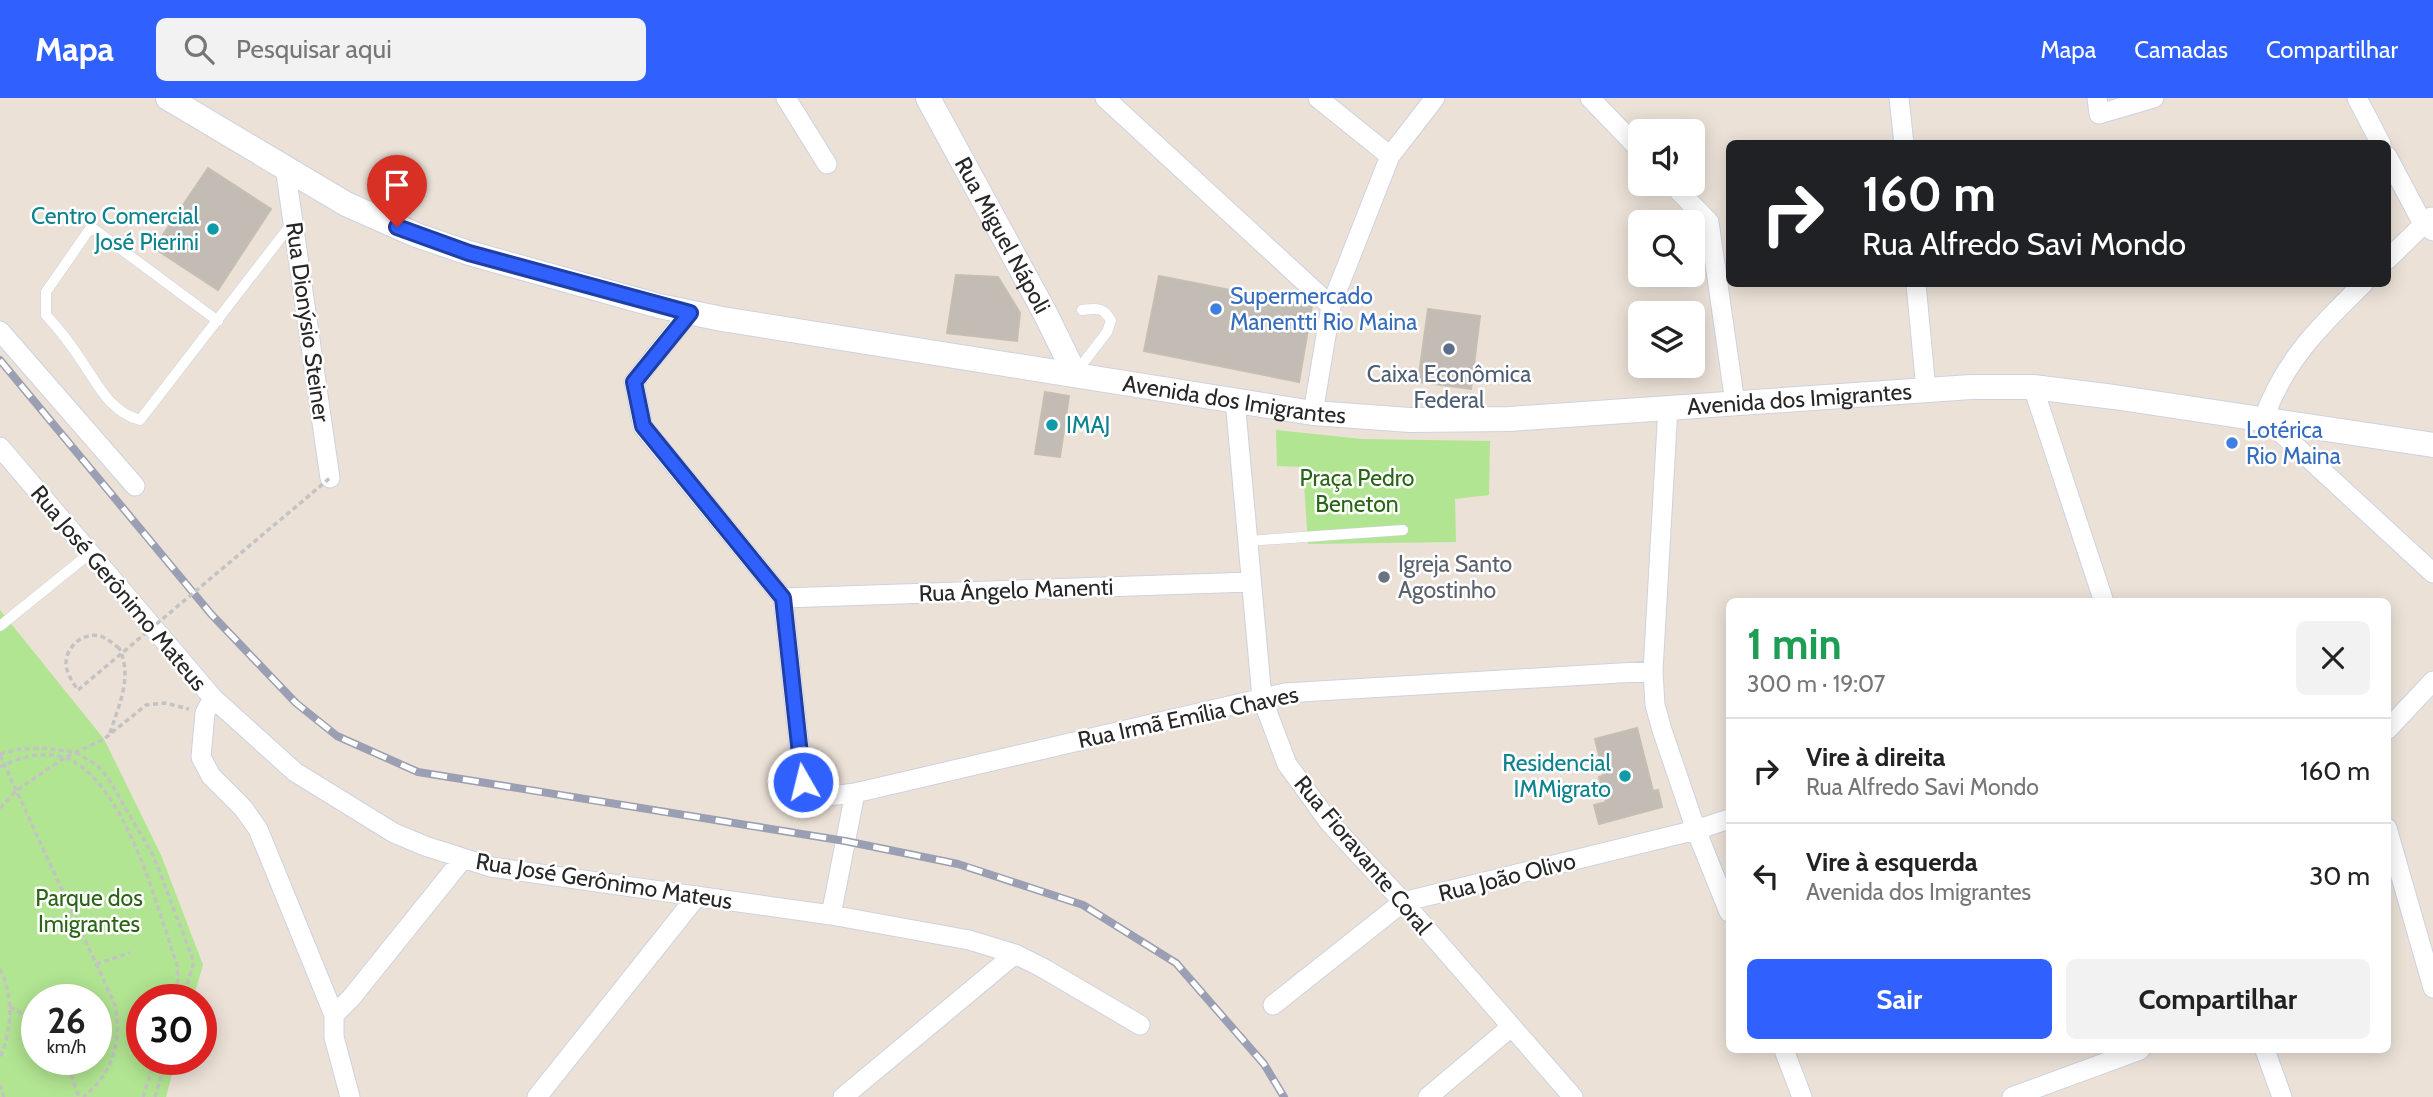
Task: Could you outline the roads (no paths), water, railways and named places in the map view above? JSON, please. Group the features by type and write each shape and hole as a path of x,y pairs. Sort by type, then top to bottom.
{"street":[{"path":"786,98 827,164"},
{"name":"Rua Miguel Nápoli","path":"928,98 1045,313 1074,374"},
{"path":"1105,98 1331,306"},
{"path":"1318,98 1390,156"},
{"path":"1313,413 1331,306 1390,156 1435,98"},
{"path":"1590,98 1628,138"},
{"path":"1899,98 1903,140"},
{"path":"2098,106 2154,98"},
{"path":"2357,98 2379,140"},
{"name":"Avenida dos Imigrantes","path":"183,101 346,204 416,235 469,253 690,313 1313,413 1365,418 1458,421 1971,387 2033,387 2433,445"},
{"path":"2391,162 2430,223 2391,257"},
{"name":"Rua Dionýsio Steiner","path":"285,167 330,478"},
{"path":"1684,196 1709,222 1735,403"},
{"path":"1916,287 1926,390"},
{"path":"2360,287 2333,313 2287,367 2274,390 2265,419 2433,573"},
{"path":"690,313 634,382 643,426 783,598"},
{"path":"0,331 135,486"},
{"path":"2033,387 2104,598"},
{"name":"Rua Fioravante Coral","path":"1235,400 1262,698 1287,764 1329,822 1403,902 1573,1097"},
{"path":"1668,407 1653,671 1655,705 1696,830 1726,905"},
{"name":"Rua José Gerônimo Mateus","path":"0,447 209,706 295,772 394,833 462,860 491,867 831,915 968,940 1015,954 1140,1025"},
{"name":"Rua Ângelo Manenti","path":"783,598 1250,582"},
{"name":"Rua Irmã Emília Chaves","path":"783,598 803,782 811,793 827,796 855,793 1285,692 1653,671"},
{"path":"2391,726 2433,681"},
{"path":"209,706 201,757 211,776 243,808 258,829 334,1015 334,1037 350,1097"},
{"path":"831,915 855,793"},
{"name":"Rua João Olivo","path":"1273,1004 1403,902 1696,830 1726,820"},
{"path":"2391,842 2433,988"},
{"path":"334,1015 351,998 462,860"},
{"path":"537,1097 697,896"},
{"path":"843,1097 1015,954"},
{"path":"1428,1097 1511,1027"},
{"path":"1785,1053 1802,1097"},
{"path":"2012,1097 2093,1058 2122,1053"},
{"path":"2266,1053 2282,1097"}],"lane":[{"path":"218,321 91,227 46,292 46,315 105,397 127,416 140,420 218,321 293,221"},
{"path":"1074,374 1107,332 1111,321 1107,313 1100,308 1082,310"},
{"path":"1246,541 1403,530"},
{"path":"0,626 89,554"}],"railway":[{"path":"0,360 211,614 296,703 337,736 418,772 845,841 958,864 1083,905 1176,963 1264,1064 1284,1097"}],"place":[{"name":"Centro Comercial José Pierini","path":"213,229"},
{"name":"Supermercado Manentti Rio Maina","path":"1216,309"},
{"name":"Caixa Econômica Federal","path":"1449,349"},
{"name":"IMAJ","path":"1052,425"},
{"name":"Lotérica Rio Maina","path":"2232,443"},
{"name":"Igreja Santo Agostinho","path":"1384,577"},
{"name":"Residencial IMMigrato","path":"1625,776"}],"park label":[{"name":"Praça Pedro Beneton","path":"1357,491"},
{"name":"Parque dos Imigrantes","path":"89,911"}]}
